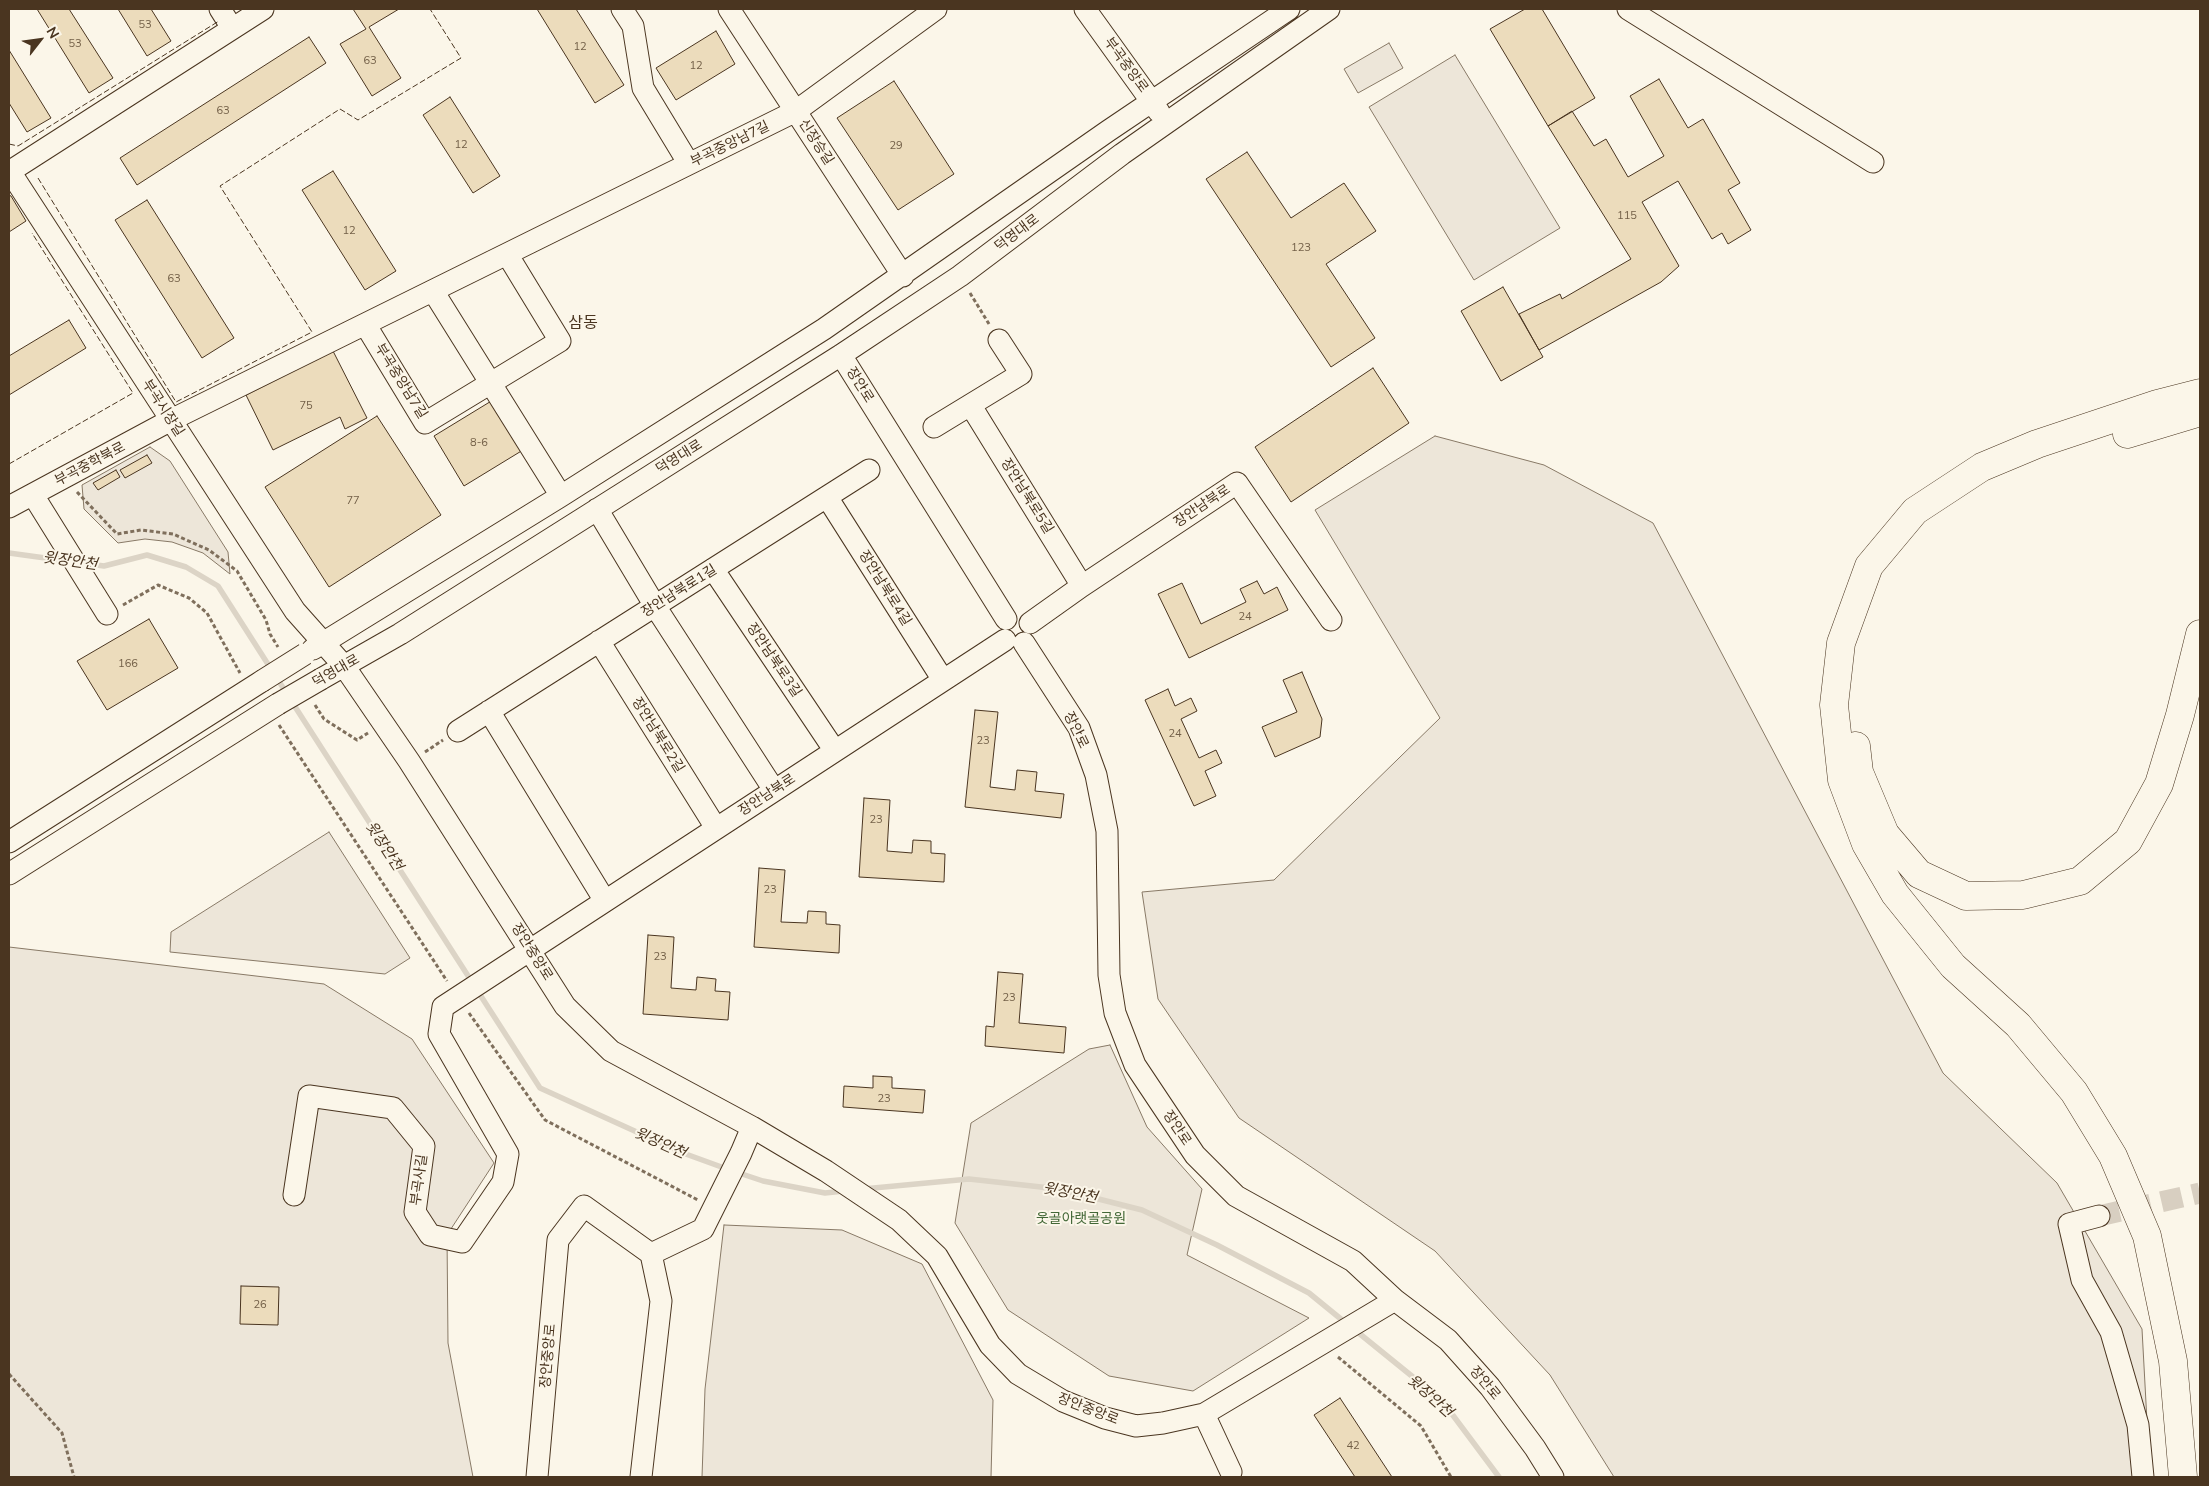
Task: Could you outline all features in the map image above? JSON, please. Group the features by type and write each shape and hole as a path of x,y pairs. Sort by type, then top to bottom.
{"highway":[{"path":"2183,1477 2172,1361 2146,1236 2113,1156 2074,1092 2018,1025 1953,966 1895,894 1866,844 1842,780 1834,705 1841,643 1869,566 1915,512 1982,467 2037,444 2157,404 2200,393"},
{"path":"2200,412 2044,461 1993,483 1929,522 1888,572 1858,642 1853,705 1859,772 1884,834 1919,874 1966,896 2023,894 2080,881 2128,841 2158,784 2180,715 2200,634"}],"street":[{"path":"220,9 232,28"},
{"path":"9,171 263,9"},
{"path":"622,9 633,26 643,88 690,164"},
{"name":"신장승길","path":"729,9 903,276"},
{"name":"부곡중앙남7길","path":"171,420 796,111 936,9"},
{"name":"부곡중앙로","path":"1085,9 1167,122"},
{"path":"9,842 324,642 561,496 824,330 1289,9"},
{"name":"덕영대로","path":"9,874 278,704 400,634 841,355 960,276 1167,122 1329,9"},
{"path":"1628,9 1873,162"},
{"name":"부곡시장길","path":"9,171 295,610 324,642"},
{"name":"부곡중앙남7길","path":"365,324 425,423 560,341 507,254"},
{"path":"433,291 561,496"},
{"path":"934,427 1021,374 999,340"},
{"name":"장안로","path":"841,355 1006,618 1002,625 1001,633 1019,635 1078,728 1096,775 1107,831 1109,975 1115,1013 1136,1065 1195,1155 1236,1196 1353,1262 1395,1300 1448,1340 1478,1374 1529,1441 1553,1477"},
{"name":"장안남북로5길","path":"971,406 1082,586"},
{"name":"부곡중학북로","path":"9,507 171,420"},
{"name":"장안남북로1길","path":"458,730 868,470"},
{"name":"장안남북로","path":"530,950 943,680 1019,635 1082,586 1237,483 1331,620"},
{"path":"33,495 107,614"},
{"name":"장안남북로4길","path":"827,497 943,680"},
{"path":"597,509 655,606 774,790"},
{"name":"장안남북로3길","path":"713,569 835,751"},
{"name":"장안남북로2길","path":"599,641 716,828"},
{"name":"장안중앙로","path":"324,642 344,666 409,761 565,1006 611,1051 752,1127 826,1171 899,1220 937,1256 990,1345 1018,1374 1063,1401 1105,1418 1136,1426 1163,1423 1204,1414 1395,1300"},
{"path":"489,711 605,901"},
{"name":"부곡사길","path":"294,1195 309,1096 393,1108 424,1146 415,1212 430,1235 462,1242 503,1182 508,1154 439,1034 443,1007 530,950"},
{"path":"641,1477 661,1301 651,1254 703,1229 742,1153 752,1127"},
{"name":"장안중앙로","path":"537,1477 558,1240 584,1206 651,1254"},
{"path":"2099,1216 2070,1224 2082,1280 2111,1332 2136,1416 2142,1477"},
{"path":"1204,1414 1231,1472"}],"path":[{"path":"960,276 999,340"},
{"path":"63,478 117,534 141,530 173,534 209,550 237,571 266,620 270,634"},
{"path":"107,614 158,585 189,598 207,613 256,685"},
{"path":"324,719 357,740 383,723"},
{"path":"409,761 458,730"},
{"path":"1330,1339 1421,1426 1451,1477"},
{"path":"9,1374 62,1433 74,1477"}],"green space":[{"path":"1389,43 1403,68 1358,93 1344,69"},
{"path":"1455,55 1560,228 1474,280 1369,107"},
{"path":"1435,436 1544,465 1653,523 1943,1073 2057,1183 2142,1329 2150,1477 1614,1477 1550,1375 1435,1251 1239,1118 1158,999 1142,892 1274,880 1440,718 1315,510"},
{"path":"150,447 170,461 228,552 230,574 203,553 172,542 145,539 118,543 84,509 82,485"},
{"path":"329,832 410,958 385,974 170,952 171,932"},
{"path":"9,947 324,984 412,1039 494,1163 447,1235 448,1343 473,1477 9,1477"},
{"name":"웃골아랫골공원","path":"1110,1045 1147,1127 1202,1189 1187,1255 1309,1318 1193,1391 1109,1376 1008,1310 955,1223 971,1123 1089,1049"},
{"path":"724,1225 842,1230 922,1264 993,1400 991,1477 702,1477 705,1389"}],"building":[{"path":"37,9 69,9 113,78 89,93"},
{"path":"118,9 151,9 171,41 147,56"},
{"path":"353,9 399,9 369,27 401,78 372,96 340,44 366,29"},
{"path":"537,9 576,9 624,85 595,103"},
{"path":"1525,9 1542,9 1595,98 1548,126 1490,29"},
{"path":"716,31 735,64 676,100 656,68"},
{"path":"309,37 326,63 137,185 120,158"},
{"path":"9,50 51,118 27,132 9,103"},
{"path":"1659,79 1688,128 1703,119 1740,183 1728,190 1751,230 1728,244 1722,233 1712,239 1678,181 1642,202 1679,266 1661,282 1539,350 1519,314 1560,294 1562,299 1631,259 1548,126 1572,111 1594,146 1606,139 1628,177 1664,156 1630,96"},
{"path":"894,81 954,174 898,210 837,118"},
{"path":"450,97 500,176 473,193 423,115"},
{"path":"1247,152 1291,218 1344,183 1376,231 1326,264 1375,338 1331,367 1206,179"},
{"path":"333,171 396,271 365,290 302,190"},
{"path":"9,195 26,221 9,232"},
{"path":"147,200 234,338 202,358 115,220"},
{"path":"1503,287 1543,357 1501,381 1461,311"},
{"path":"69,320 86,348 9,395 9,356"},
{"path":"333,351 367,418 345,429 340,417 273,450 246,395"},
{"path":"1373,368 1409,423 1291,502 1255,447"},
{"path":"493,400 523,450 464,486 434,436"},
{"path":"377,416 441,515 329,587 265,487"},
{"path":"147,455 152,463 125,478 120,470"},
{"path":"116,470 120,477 98,490 93,483"},
{"path":"1257,581 1264,594 1277,587 1288,610 1189,658 1158,594 1182,583 1201,624 1246,602 1240,589"},
{"path":"149,619 178,668 107,710 77,661"},
{"path":"1302,672 1322,719 1320,737 1275,757 1262,727 1297,712 1283,680"},
{"path":"1168,689 1175,706 1191,698 1197,711 1181,719 1199,758 1216,750 1222,763 1205,771 1216,796 1194,806 1145,700"},
{"path":"975,710 998,712 990,787 1015,790 1017,770 1037,772 1035,791 1064,794 1061,818 965,807"},
{"path":"864,798 890,800 887,851 912,853 913,840 931,841 931,853 945,854 944,882 859,877"},
{"path":"759,868 785,870 781,922 807,923 808,911 826,912 826,924 840,925 839,953 754,947"},
{"path":"648,935 674,937 671,988 696,990 697,977 716,979 715,991 730,992 728,1020 643,1014"},
{"path":"998,972 1023,974 1019,1023 1066,1027 1064,1053 985,1046 986,1026 994,1027"},
{"path":"873,1076 892,1077 892,1088 925,1090 923,1113 843,1107 844,1086 873,1088"},
{"path":"241,1286 279,1287 278,1325 240,1324"},
{"path":"1340,1398 1392,1477 1355,1477 1314,1415"}],"waterway":[{"name":"윗장안천","path":"9,553 67,561"},
{"name":"윗장안천","path":"82,563 104,566 147,555 186,567 218,586 287,694"},
{"name":"윗장안천","path":"292,702 472,982"},
{"name":"윗장안천","path":"477,990 540,1088 683,1153 727,1169"},
{"name":"윗장안천","path":"736,1172 763,1181 825,1193 844,1191"},
{"name":"윗장안천","path":"863,1189 969,1179 1059,1189 1142,1210 1217,1245 1309,1293 1347,1324"},
{"name":"윗장안천","path":"1355,1330 1413,1377 1449,1410 1499,1477"}],"tunnel":[{"path":"2099,1216 2200,1193"}],"fence":[{"path":"38,178 176,402 312,332 220,186 340,109 358,120 461,58 430,9"},
{"path":"9,144 18,146 219,21"},
{"path":"9,464 133,393 32,233"}],"district":[{"name":"삼동","path":"583,323"}]}
